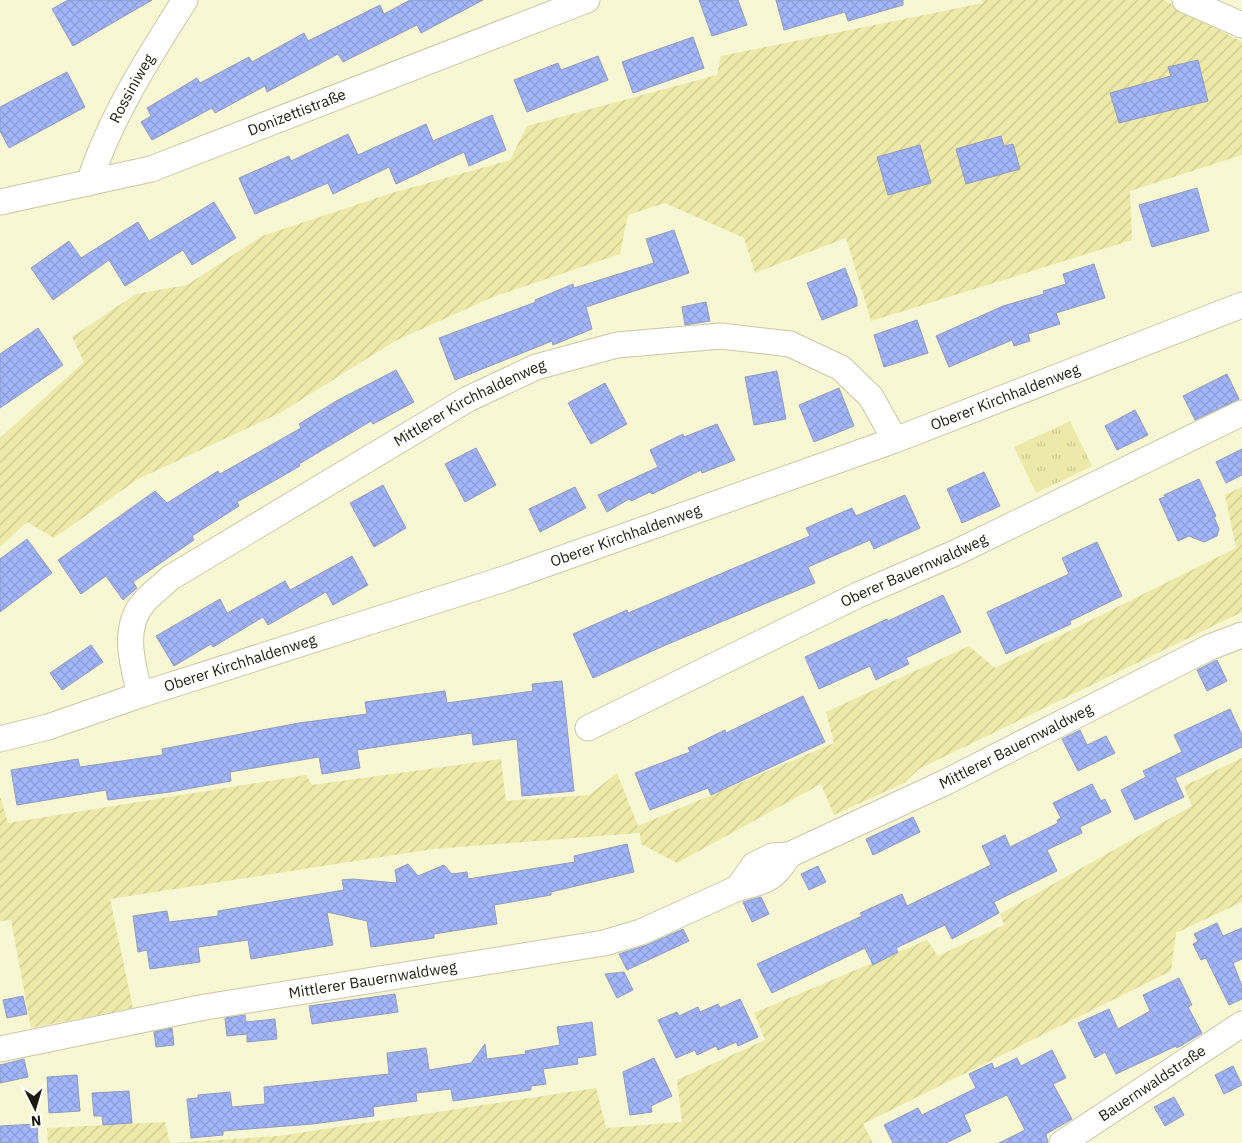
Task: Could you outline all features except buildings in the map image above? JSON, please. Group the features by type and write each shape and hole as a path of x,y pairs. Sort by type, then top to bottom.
{"street":[{"name":"Rossiniweg","path":"89,183 100,148 135,82 185,0"},
{"name":"Donizettistraße","path":"0,202 151,169 587,0"},
{"path":"1185,0 1242,25"},
{"name":"Oberer Kirchhaldenweg","path":"0,739 48,728 140,695 504,579 894,440 1242,305"},
{"name":"Mittlerer Kirchhaldenweg","path":"140,695 131,659 131,628 143,603 170,578 468,399 536,368 617,344 721,336 790,344 841,368 871,397 894,440"},
{"name":"Oberer Bauernwaldweg","path":"588,728 858,595 964,549 1242,413"},
{"name":"Mittlerer Bauernwaldweg","path":"0,1049 205,1007 604,943 641,932 738,888 754,865 772,856 789,855 946,782 1210,647 1242,636"},
{"name":"Bauernwaldstraße","path":"1062,1143 1242,1024"}],"green space":[{"path":"982,0 1164,0 1242,42 1242,155 1130,191 1132,240 871,321 846,238 755,273 744,238 665,203 628,215 620,254 493,297 395,341 280,413 138,479 54,538 27,522 0,547 0,438 84,362 72,337 136,294 187,285 262,236 392,193 510,160 527,126 717,75 721,56 983,3"},
{"path":"1070,421 1092,466 1036,493 1014,447"},
{"path":"1242,487 1242,612 919,769 904,783 834,815 821,784 677,863 641,844 640,833 433,849 110,899 133,1008 31,1028 11,920 0,921 0,796 8,823 306,775 312,785 501,759 506,801 589,795 617,773 638,826 834,743 826,712 969,646 995,668 1236,548 1225,495"},
{"path":"1242,758 1242,902 1176,933 1171,971 863,1124 873,1143 170,1143 279,1136 596,1088 606,1128 682,1122 677,1080 765,1040 754,1013 927,940 938,956 1004,925 1000,914 1192,806 1184,786"},
{"path":"165,1122 170,1143 48,1143 47,1128"}]}
